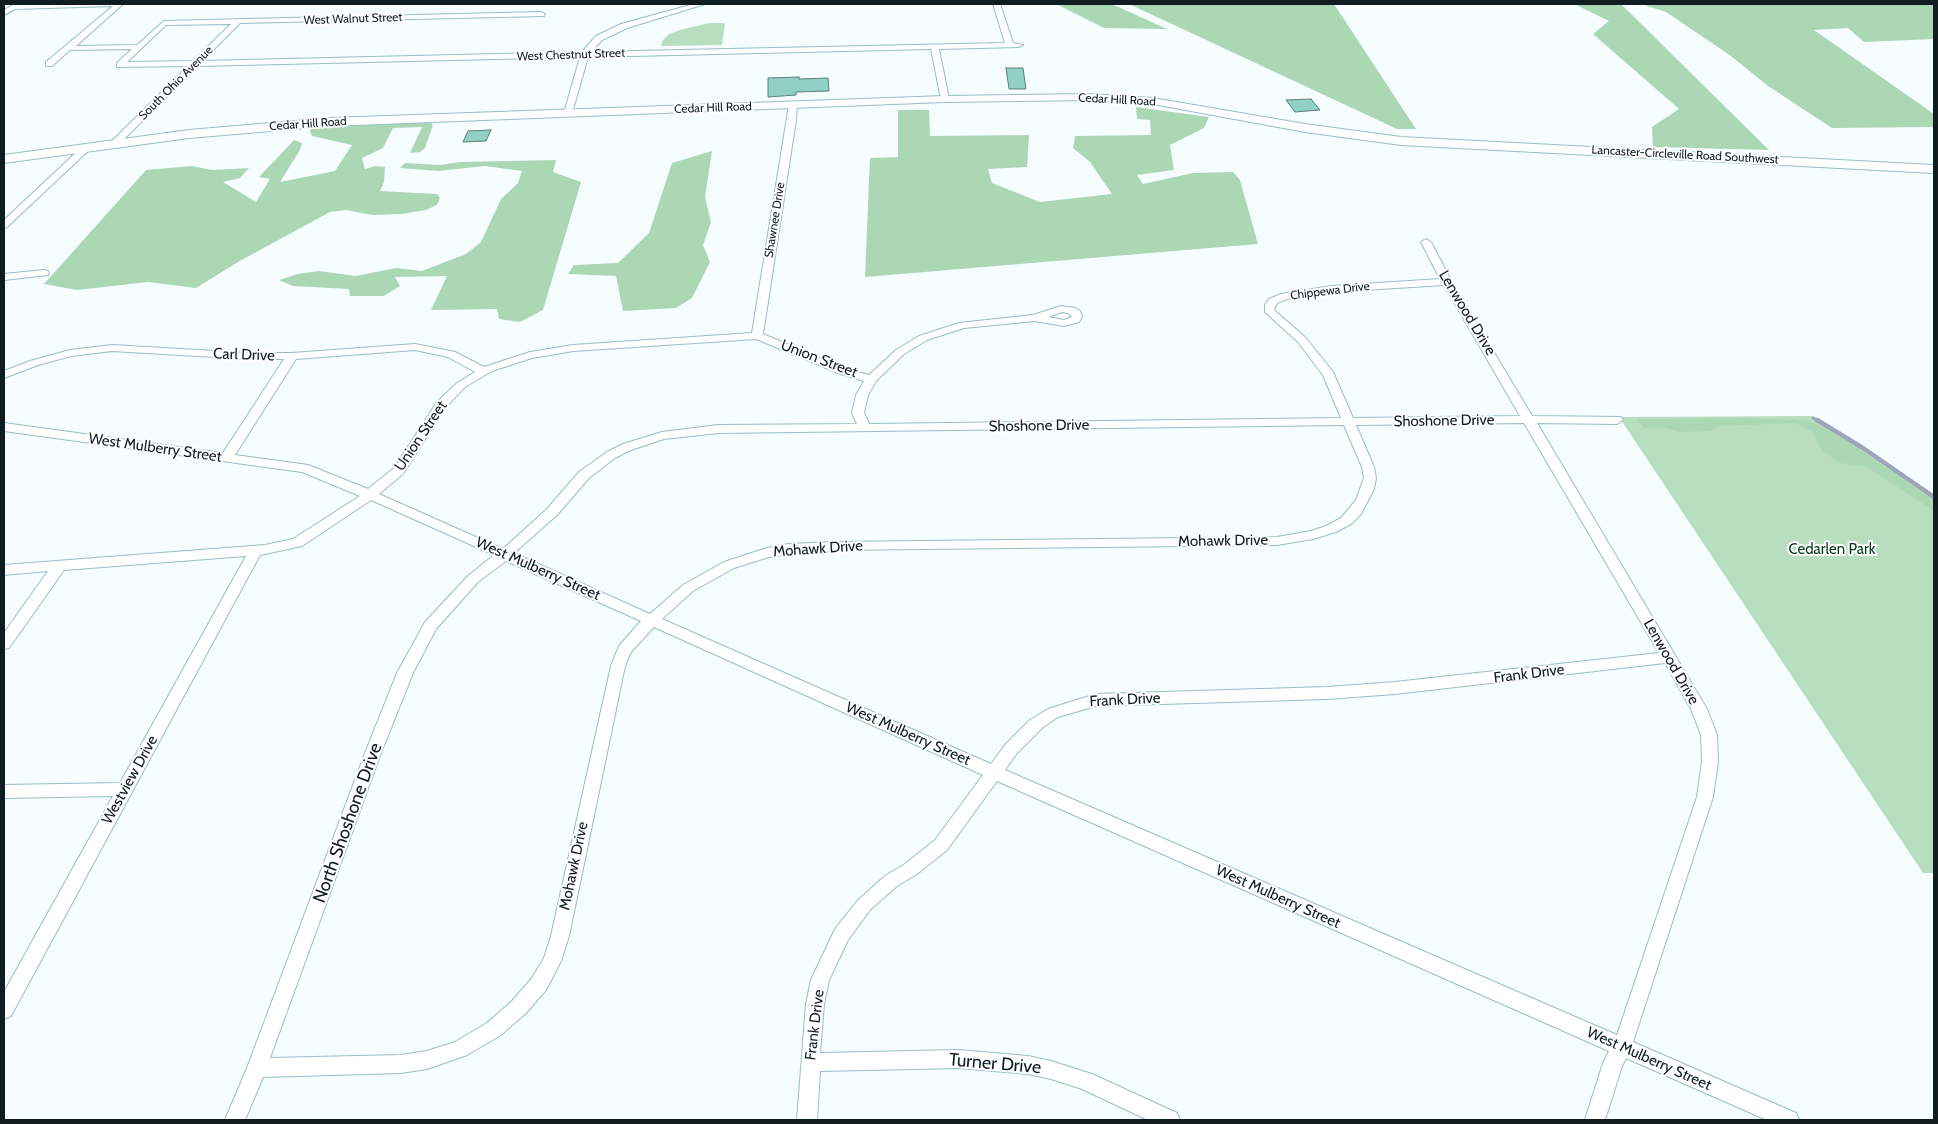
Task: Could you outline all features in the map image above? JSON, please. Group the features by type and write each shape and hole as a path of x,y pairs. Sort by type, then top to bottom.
{"main road":[{"name":"Cedar Hill Road","path":"4,159 188,134 289,125 793,104 1060,97 1140,100 1305,128 1420,142"},
{"path":"1420,142 1435,143"},
{"name":"Lancaster-Circleville Road Southwest","path":"1435,143 1934,169"}],"street":[{"path":"4,13 13,7 120,4"},
{"path":"49,64 120,4"},
{"path":"568,113 586,54 594,42 613,30 702,4"},
{"name":"West Chestnut Street","path":"140,47 120,65 1014,45 996,4"},
{"name":"West Walnut Street","path":"140,47 164,23 541,14"},
{"name":"South Ohio Avenue","path":"114,144 237,22"},
{"path":"934,46 945,99"},
{"path":"68,48 140,47"},
{"name":"Shawnee Drive","path":"758,336 793,104"},
{"path":"4,226 86,148"},
{"name":"Lenwood Drive","path":"1426,242 1699,709 1709,735 1709,780 1705,797 1622,1047 1613,1063 1595,1120"},
{"path":"4,277 44,274"},
{"name":"Chippewa Drive","path":"1350,422 1324,366 1302,340 1269,310 1273,301 1285,296 1332,289 1448,282"},
{"path":"864,428 858,413 862,395 871,379 900,352 935,333 963,325 988,321 1034,318"},
{"name":"Union Street","path":"4,570 256,550 297,543 371,495 399,471 445,400 461,385 504,362 555,350 758,336 842,371 871,379"},
{"name":"Carl Drive","path":"4,375 46,359 102,349 250,356 292,356 414,347 451,354 483,372"},
{"path":"226,458 292,356"},
{"name":"Shoshone Drive","path":"505,554 552,512 590,470 611,455 644,441 700,430 1617,420"},
{"name":"Mohawk Drive","path":"257,1068 401,1064 427,1060 460,1049 485,1034 526,999 539,984 552,961 560,936 618,666 624,650 652,620 688,588 710,574 748,558 788,549 835,546 1277,541 1313,535 1346,521 1356,511 1368,489 1370,478 1368,467 1350,422"},
{"name":"West Mulberry Street","path":"4,427 304,468 371,495 995,772 1789,1120"},
{"name":"Westview Drive","path":"4,1010 256,550"},
{"name":"North Shoshone Drive","path":"235,1120 257,1068 405,673 430,626 442,610 473,579 505,554"},
{"path":"4,644 60,565"},
{"name":"Frank Drive","path":"807,1120 812,1029 820,980 842,935 864,905 891,881 911,869 941,845 1020,738 1044,718 1078,704 1096,700 1308,693 1395,688 1668,657"},
{"path":"4,791 125,789"},
{"name":"Turner Drive","path":"810,1062 958,1059 1028,1066 1051,1070 1085,1081 1170,1120"}],"green space":[{"path":"1056,4 1112,4 1167,29 1104,28"},
{"path":"1129,4 1334,4 1416,129 1397,129"},
{"path":"1574,4 1621,4 1769,150 1653,147 1652,127 1679,109 1593,34 1609,21"},
{"path":"1641,4 1934,4 1934,39 1864,42 1848,28 1814,30 1934,114 1934,129 1932,127 1832,128 1768,86 1731,56 1666,12"},
{"path":"709,23 725,23 722,45 661,46 663,40 669,34"},
{"path":"1136,107 1209,117 1204,128 1170,145 1174,170 1137,175 1143,184 1193,173 1233,172 1240,180 1258,244 865,277 870,158 898,157 898,110 929,110 930,136 1029,135 1027,167 988,169 992,183 1040,202 1112,194 1090,162 1073,148 1075,136 1151,135 1150,120 1137,119"},
{"path":"430,122 433,125 425,148 420,152 410,153 422,127 393,128 383,148 362,158 365,169 375,166 385,167 384,182 380,191 437,194 440,198 437,205 426,210 402,214 372,215 346,210 330,212 238,262 196,288 148,282 77,290 44,284 146,170 192,166 212,170 249,168 240,178 223,182 256,202 270,179 259,177 294,140 302,143 300,150 280,182 335,171 352,145 312,136 309,128"},
{"path":"712,151 705,197 711,222 703,245 710,262 692,298 676,308 623,311 616,276 568,274 574,265 618,263 649,233 672,163"},
{"path":"556,160 553,172 581,182 543,310 520,322 499,319 497,309 431,310 447,276 395,277 400,286 384,296 350,296 349,289 293,286 279,280 298,274 319,271 356,276 396,268 422,271 466,254 481,242 501,199 518,183 522,171 485,166 438,171 400,168 405,163 440,165 461,162"},
{"name":"Cedarlen Park","path":"1813,416 1934,494 1934,873 1923,873 1619,417"},
{"path":"1744,418 1807,420 1822,427 1852,444 1934,500 1934,511 1867,467 1840,463 1822,451 1812,432 1796,423 1718,426 1711,431 1679,432 1666,428 1644,428 1636,419"}],"building":[{"path":"1006,68 1023,68 1026,89 1009,89"},
{"path":"799,77 799,79 828,78 829,91 796,92 796,95 768,97 768,78"},
{"path":"1311,99 1320,110 1295,112 1286,100"},
{"path":"491,130 486,141 463,142 468,131"}],"waterway":[{"path":"1813,418 1819,422"},
{"path":"1817,420 1863,448 1934,497"}]}
